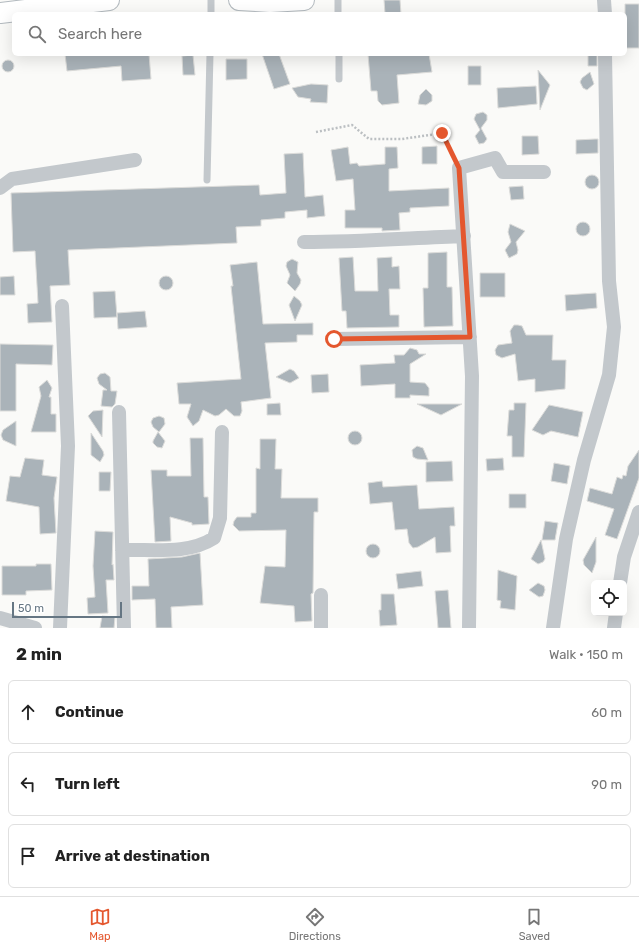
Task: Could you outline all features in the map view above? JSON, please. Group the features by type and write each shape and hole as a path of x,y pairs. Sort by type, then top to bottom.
{"main road":[{"path":"0,13 109,0"},
{"path":"239,0 270,2 304,0"}],"street":[{"path":"604,0 605,12"},
{"path":"554,628 566,539 584,460 609,375 613,334 609,281 605,56"},
{"path":"469,628 472,376 459,168 495,158 503,172 544,172"},
{"path":"0,188 12,179 135,160"},
{"path":"304,242 352,242 404,238 464,236"},
{"path":"60,628 68,446 62,306"},
{"path":"334,339 470,337"},
{"path":"119,412 124,628"},
{"path":"122,550 185,549 205,544 214,538 220,518 222,432"},
{"path":"620,580 624,557 639,512"},
{"path":"321,595 321,628"},
{"path":"614,628 616,616"},
{"path":"0,618 34,628"}],"lane":[{"path":"210,12 211,0"},
{"path":"338,0 338,12"},
{"path":"207,180 210,56"},
{"path":"339,56 339,79"}],"path":[{"path":"316,132 352,125 369,139 402,139 442,133 459,168"}],"building":[{"path":"384,0 400,0 401,12 385,12"},
{"path":"625,4 639,4 639,48 627,48 627,12 625,12"},
{"path":"65,56 149,56 151,79 122,81 121,66 67,71"},
{"path":"182,56 193,56 195,75 183,75"},
{"path":"263,56 280,56 290,84 274,89"},
{"path":"368,56 429,56 432,72 397,75 399,103 382,105 378,101 377,91 371,91"},
{"path":"588,56 597,56 597,66 588,66"},
{"path":"226,59 247,59 247,79 226,80"},
{"path":"10,60 13,61 13,71 6,72 3,71 2,64 3,61"},
{"path":"468,66 481,66 481,85 468,85"},
{"path":"538,70 550,85 540,110"},
{"path":"590,72 594,84 587,90 583,88 580,82 582,78"},
{"path":"311,84 328,85 327,103 310,102 311,99 298,97 292,88"},
{"path":"536,86 537,104 498,108 497,88"},
{"path":"426,89 432,95 432,101 426,105 418,104 420,95"},
{"path":"483,112 487,115 487,120 481,128 487,139 484,143 479,144 475,136 480,130 474,119 476,114"},
{"path":"522,136 538,136 539,154 522,155"},
{"path":"598,139 598,153 576,154 576,140"},
{"path":"437,146 437,164 422,164 422,147"},
{"path":"348,147 350,164 357,163 359,166 385,164 385,147 397,147 398,168 389,169 389,191 449,188 449,206 410,208 410,212 399,213 400,230 382,231 382,228 345,228 345,210 355,210 353,179 336,181 331,150"},
{"path":"303,153 305,197 323,195 325,216 307,218 307,210 285,212 285,218 261,220 261,226 236,227 237,243 68,250 70,285 50,286 52,322 28,323 27,304 38,303 35,251 13,252 11,193 259,185 260,195 286,193 284,154"},
{"path":"592,175 597,177 599,182 597,187 592,189 587,187 585,182 587,177"},
{"path":"523,186 524,199 511,200 509,187"},
{"path":"583,222 588,224 590,229 588,234 583,236 578,234 576,229 578,224"},
{"path":"510,224 525,231 516,242 518,250 517,254 509,258 505,250 511,242 508,232"},
{"path":"447,252 447,287 452,287 453,326 424,327 423,288 428,288 428,253"},
{"path":"353,257 355,291 378,291 377,258 392,257 392,267 399,266 400,289 389,289 390,315 399,315 399,327 347,328 346,311 342,311 339,258"},
{"path":"292,259 298,262 297,273 301,280 295,291 287,283 290,275 286,266 287,262"},
{"path":"257,262 263,324 313,323 313,335 297,335 297,342 265,343 271,398 241,402 242,411 240,416 234,416 226,409 219,415 215,416 203,410 199,421 193,426 187,417 191,404 179,404 177,383 241,379 230,265"},
{"path":"480,273 505,273 505,297 480,297"},
{"path":"14,276 15,295 0,295 0,277"},
{"path":"166,276 171,278 173,283 171,288 166,290 161,288 159,283 161,278"},
{"path":"115,291 117,317 94,318 93,292"},
{"path":"596,293 597,308 566,311 565,295"},
{"path":"294,296 302,305 295,321 289,305"},
{"path":"145,311 147,327 118,329 117,313"},
{"path":"514,325 522,326 526,335 553,335 552,360 566,360 565,389 535,392 535,379 518,381 515,354 502,358 496,355 495,350 498,345 512,343 510,331"},
{"path":"0,344 53,345 52,365 16,364 16,411 0,411"},
{"path":"410,348 417,350 419,354 426,354 410,364 410,382 425,383 429,388 429,396 410,395 410,398 395,398 395,384 361,386 360,365 395,363 394,355 404,355"},
{"path":"290,369 294,371 299,378 290,383 276,377"},
{"path":"105,373 110,377 111,391 117,391 115,404 112,407 101,406 103,390 107,390 99,384 97,378 100,374"},
{"path":"328,374 329,392 312,393 311,375"},
{"path":"47,380 52,388 49,397 51,397 51,414 56,414 56,432 31,432 41,396 39,387"},
{"path":"280,403 281,415 267,415 267,404"},
{"path":"514,403 526,403 524,457 512,457 512,436 507,436 509,410 514,410"},
{"path":"417,404 462,404 441,415"},
{"path":"549,405 583,412 578,437 551,431 543,435 532,430"},
{"path":"103,410 102,437 88,416 93,411"},
{"path":"159,416 164,418 165,424 159,432 153,427 151,422 153,418"},
{"path":"16,421 16,446 3,440 1,435 3,430"},
{"path":"355,431 360,433 362,438 360,443 355,445 350,443 348,438 350,433"},
{"path":"158,432 165,441 162,448 157,447 153,443"},
{"path":"91,433 103,451 104,455 100,462 91,455"},
{"path":"190,438 203,438 204,497 208,497 209,524 192,525 192,523 170,517 171,541 155,542 151,470 167,470 167,476 191,476"},
{"path":"260,439 276,439 275,469 282,469 281,498 318,498 318,512 314,512 313,593 311,594 312,621 295,622 294,606 260,603 265,566 285,567 286,530 239,531 233,525 237,517 251,517 251,513 256,513 256,468 260,469"},
{"path":"417,446 423,448 428,460 413,457 412,450"},
{"path":"639,450 639,478 617,539 605,535 614,509 587,501 590,488 612,494 617,477 622,479 623,475 626,476 628,466"},
{"path":"25,458 44,460 42,475 57,477 54,498 56,533 40,534 39,507 6,501 10,476 20,477"},
{"path":"503,458 504,470 487,471 486,459"},
{"path":"452,461 453,481 426,482 426,462"},
{"path":"554,463 570,466 567,484 551,481"},
{"path":"99,472 111,472 110,491 99,491"},
{"path":"382,481 383,487 417,485 419,509 454,507 455,526 450,526 451,552 436,553 435,537 418,547 413,548 409,543 407,529 395,530 392,502 370,504 368,483"},
{"path":"509,494 526,494 526,508 509,508"},
{"path":"545,521 558,523 555,540 542,540"},
{"path":"95,531 113,532 112,565 113,564 114,580 106,580 108,613 88,614 87,598 95,597 93,566"},
{"path":"596,537 596,562 592,573 584,565 583,560"},
{"path":"541,540 545,559 543,562 538,564 531,559"},
{"path":"373,544 378,546 380,551 378,556 373,558 368,556 366,551 368,546"},
{"path":"200,553 203,605 171,607 172,628 156,628 155,599 132,600 132,586 149,586 148,559 182,557"},
{"path":"36,564 51,564 52,590 26,591 26,595 2,595 2,566 36,566"},
{"path":"498,570 517,576 515,610 500,608 501,601 497,600"},
{"path":"421,571 423,586 398,589 396,574"},
{"path":"538,583 544,586 545,590 543,596 539,597 529,590"},
{"path":"448,590 451,628 438,628 435,591"},
{"path":"381,594 394,594 397,625 380,626 379,610 381,610"},
{"path":"102,616 115,617 114,628 100,628"}],"route":[{"path":"334,339 470,337 459,168 442,133"}]}
